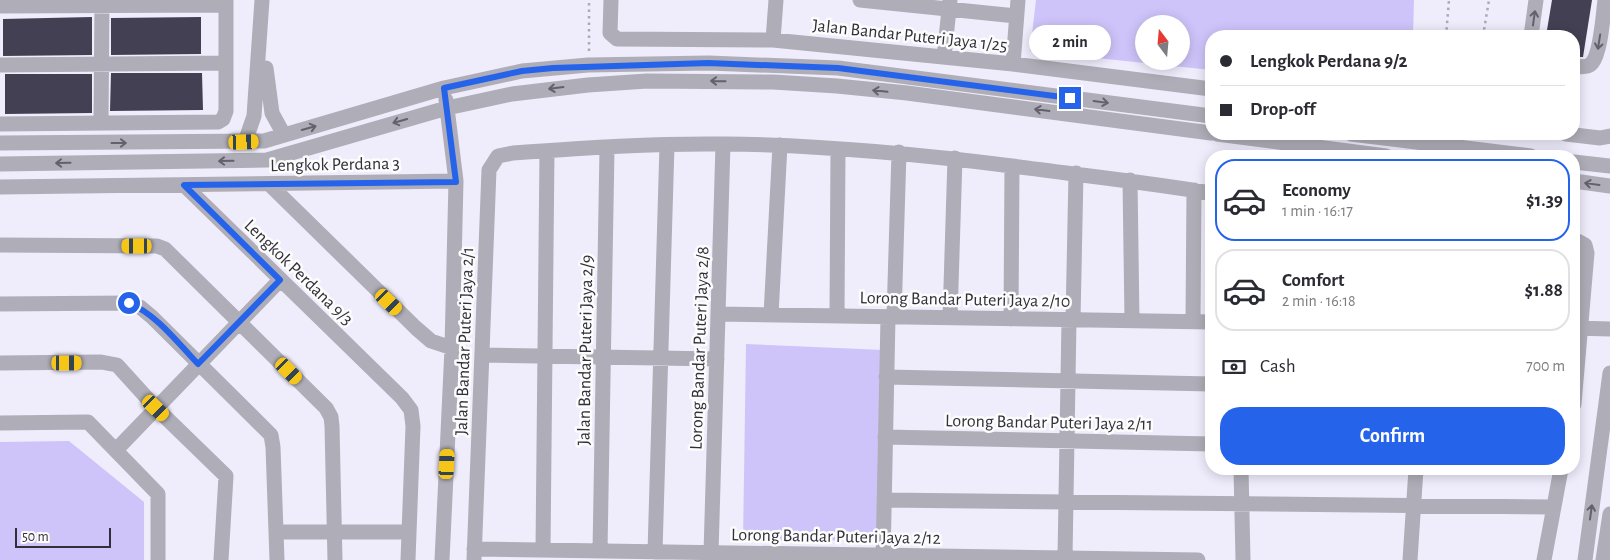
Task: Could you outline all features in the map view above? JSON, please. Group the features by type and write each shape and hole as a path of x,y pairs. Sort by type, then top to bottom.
{"street":[{"name":"Jalan Bandar Puteri Jaya 1/25","path":"611,0 610,33 617,39 773,40 1013,64 1205,88"},
{"path":"773,40 776,0"},
{"path":"860,0 950,5 1016,16"},
{"path":"1013,64 1018,0"},
{"path":"1532,30 1536,0"},
{"path":"1580,66 1592,63 1597,53 1605,0"},
{"path":"101,123 102,2"},
{"path":"0,6 102,2 226,2 226,112 223,119 218,122 0,124"},
{"path":"262,2 267,83 272,113 284,135"},
{"path":"244,142 254,116 262,2"},
{"path":"944,57 950,5"},
{"path":"0,66 226,63"},
{"path":"0,144 264,141 444,88 522,71 588,65 708,63 838,68 1205,115"},
{"path":"0,164 267,160 447,108 512,94 588,85 647,81 773,82 907,93 1205,132"},
{"path":"1177,128 1184,86"},
{"path":"442,560 452,348 456,182 444,88"},
{"path":"1580,136 1600,138 1610,136"},
{"path":"1264,140 1340,150"},
{"path":"1400,140 1482,150"},
{"path":"543,550 547,151 723,144 838,148 955,158 1130,180 1205,192"},
{"name":"Lorong Bandar Puteri Jaya 2/8","path":"712,553 723,144"},
{"path":"655,552 666,145"},
{"path":"772,315 780,145"},
{"path":"837,316 838,148"},
{"name":"Jalan Bandar Puteri Jaya 2/9","path":"600,551 606,149"},
{"name":"Jalan Bandar Puteri Jaya 2/1","path":"474,555 489,170 498,156 547,151"},
{"path":"883,558 886,377 891,317 899,152"},
{"path":"950,318 955,158"},
{"path":"1580,163 1610,166"},
{"path":"1012,166 1012,319"},
{"path":"1065,558 1068,381 1076,173"},
{"path":"1130,180 1132,321"},
{"name":"Lengkok Perdana 3","path":"184,185 456,182"},
{"path":"1580,182 1610,186"},
{"path":"269,184 416,328 431,341 452,348"},
{"path":"0,187 184,185"},
{"name":"Lengkok Perdana 9/3","path":"184,185 402,398 411,410 413,426 408,560"},
{"path":"1193,322 1194,190"},
{"path":"1580,242 1585,244 1588,253 1580,308"},
{"path":"0,245 157,246 165,249 326,408 331,417 335,532 334,560"},
{"path":"116,450 280,280"},
{"path":"0,304 129,303 140,307 152,317 271,435 277,532 276,560"},
{"name":"Lorong Bandar Puteri Jaya 2/10","path":"718,314 1205,322"},
{"path":"1580,329 1610,329"},
{"path":"483,354 717,359"},
{"path":"0,364 100,362 117,365 156,408 226,476 221,560"},
{"path":"1585,560 1610,373"},
{"path":"886,377 1205,384"},
{"path":"0,423 88,422 158,494 158,560"},
{"name":"Lorong Bandar Puteri Jaya 2/11","path":"885,437 1205,444"},
{"path":"1240,475 1243,560"},
{"path":"1410,560 1416,475"},
{"path":"1544,560 1560,475"},
{"path":"884,500 1554,508"},
{"path":"1604,560 1610,514"},
{"path":"277,532 408,532"},
{"name":"Lorong Bandar Puteri Jaya 2/12","path":"474,555 543,550 600,551 624,556 655,552 883,558 1198,560"}],"path":[{"path":"588,65 589,0"},
{"path":"1446,30 1449,0"},
{"path":"1485,30 1489,0"}],"shaded area":[{"path":"1036,0 1414,0 1413,30 1205,30 1205,69 1190,68 1190,15 1135,15 1135,62 1030,51"},
{"path":"746,344 884,350 877,540 743,541"},
{"path":"69,441 144,502 144,560 0,560 0,442"}],"building":[{"path":"1552,0 1592,0 1583,57 1580,57 1580,30 1547,30"},
{"path":"92,17 92,55 3,56 3,19"},
{"path":"201,17 201,54 111,55 111,18"},
{"path":"111,73 202,73 203,110 110,111"},
{"path":"5,74 92,74 92,113 5,114"}],"route":[{"path":"129,303 140,307 152,317 198,364 280,280 184,185 456,182 444,88 484,79 522,71 588,65 708,63 838,68 1070,98"}]}
